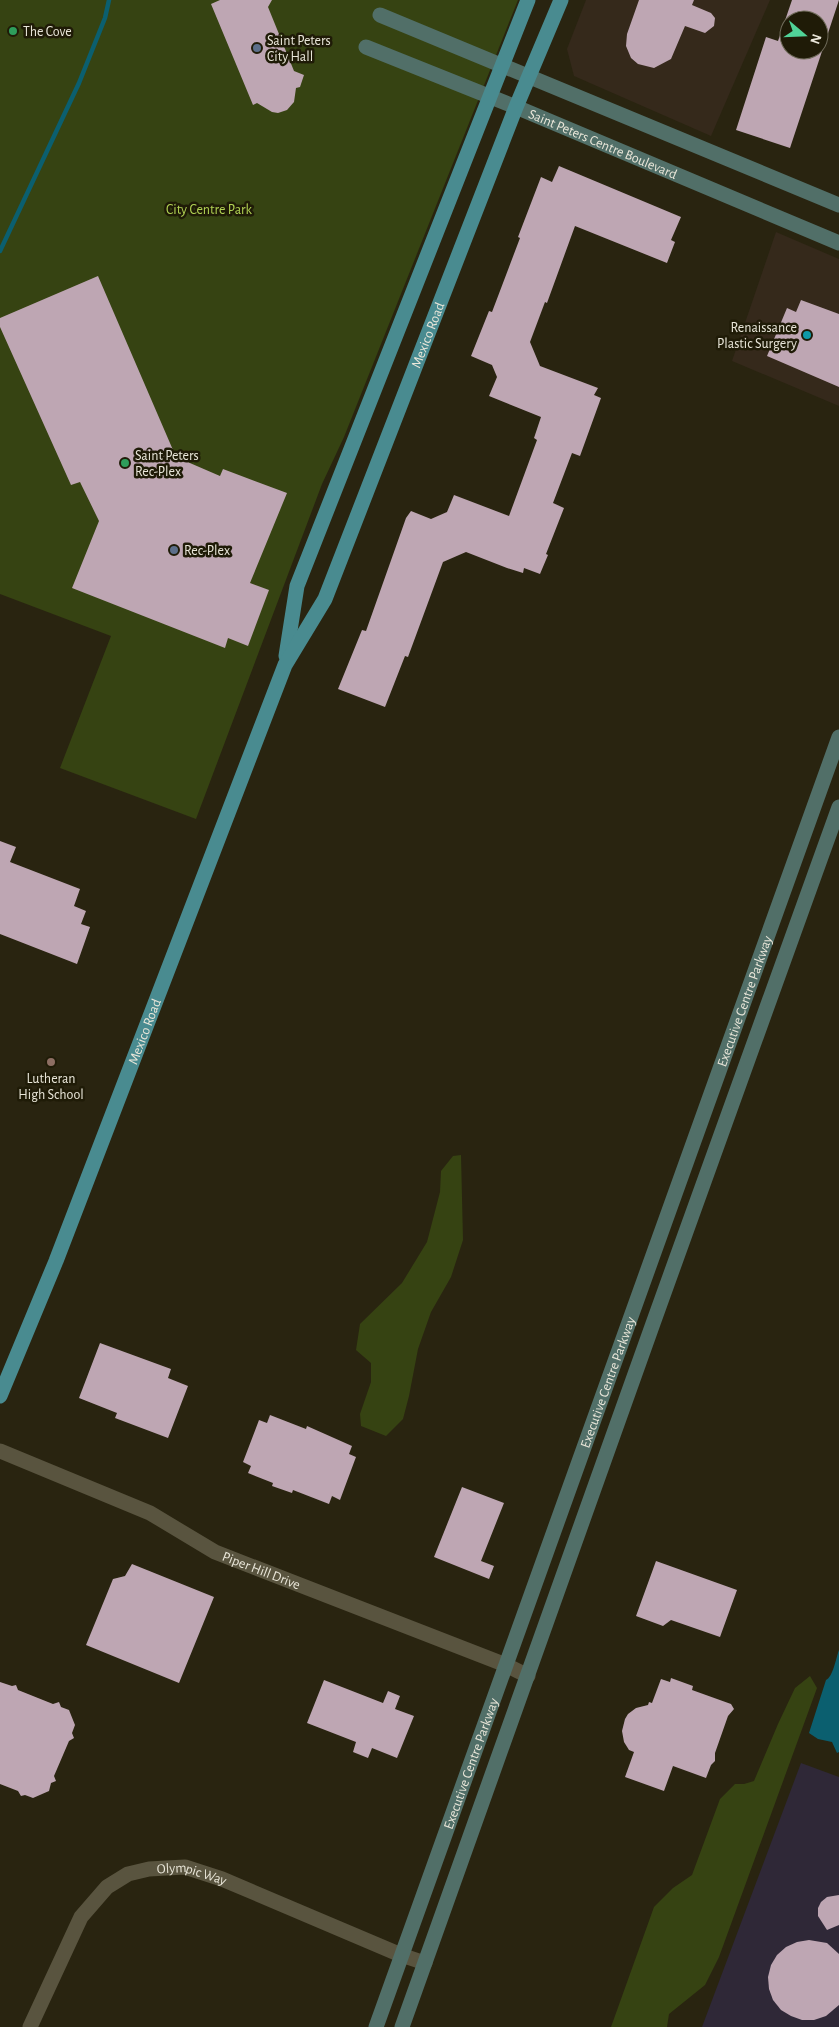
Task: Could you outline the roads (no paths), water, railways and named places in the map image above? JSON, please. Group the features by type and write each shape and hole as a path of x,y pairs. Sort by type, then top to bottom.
{"main road":[{"name":"Mexico Road","path":"285,665 297,586 336,493 489,96 528,0"},
{"name":"Mexico Road","path":"0,1396 56,1261 285,665 325,599 516,108 561,0"}],"street":[{"path":"380,15 839,205"},
{"name":"Saint Peters Centre Boulevard","path":"366,47 489,96 839,243"},
{"name":"Executive Centre Parkway","path":"376,2027 839,737"},
{"name":"Executive Centre Parkway","path":"402,2027 660,1301 839,806"},
{"name":"Piper Hill Drive","path":"0,1451 150,1513 214,1552 506,1665 528,1676"},
{"name":"Olympic Way","path":"30,2027 81,1917 107,1887 128,1874 150,1868 185,1867 222,1879 401,1955 425,1963"}],"water":[{"path":"839,1650 839,1752 837,1753 832,1742 818,1739 809,1733 826,1680 832,1671"}],"waterway":[{"path":"0,251 79,83 105,18 109,0"}],"place":[{"name":"The Cove","path":"13,31"},
{"name":"Saint Peters City Hall","path":"257,48"},
{"name":"Renaissance Plastic Surgery","path":"807,335"},
{"name":"Saint Peters Rec-Plex","path":"125,463"},
{"name":"Rec-Plex","path":"174,550"},
{"name":"Lutheran High School","path":"51,1062"}],"park label":[{"name":"City Centre Park","path":"209,209"}]}
